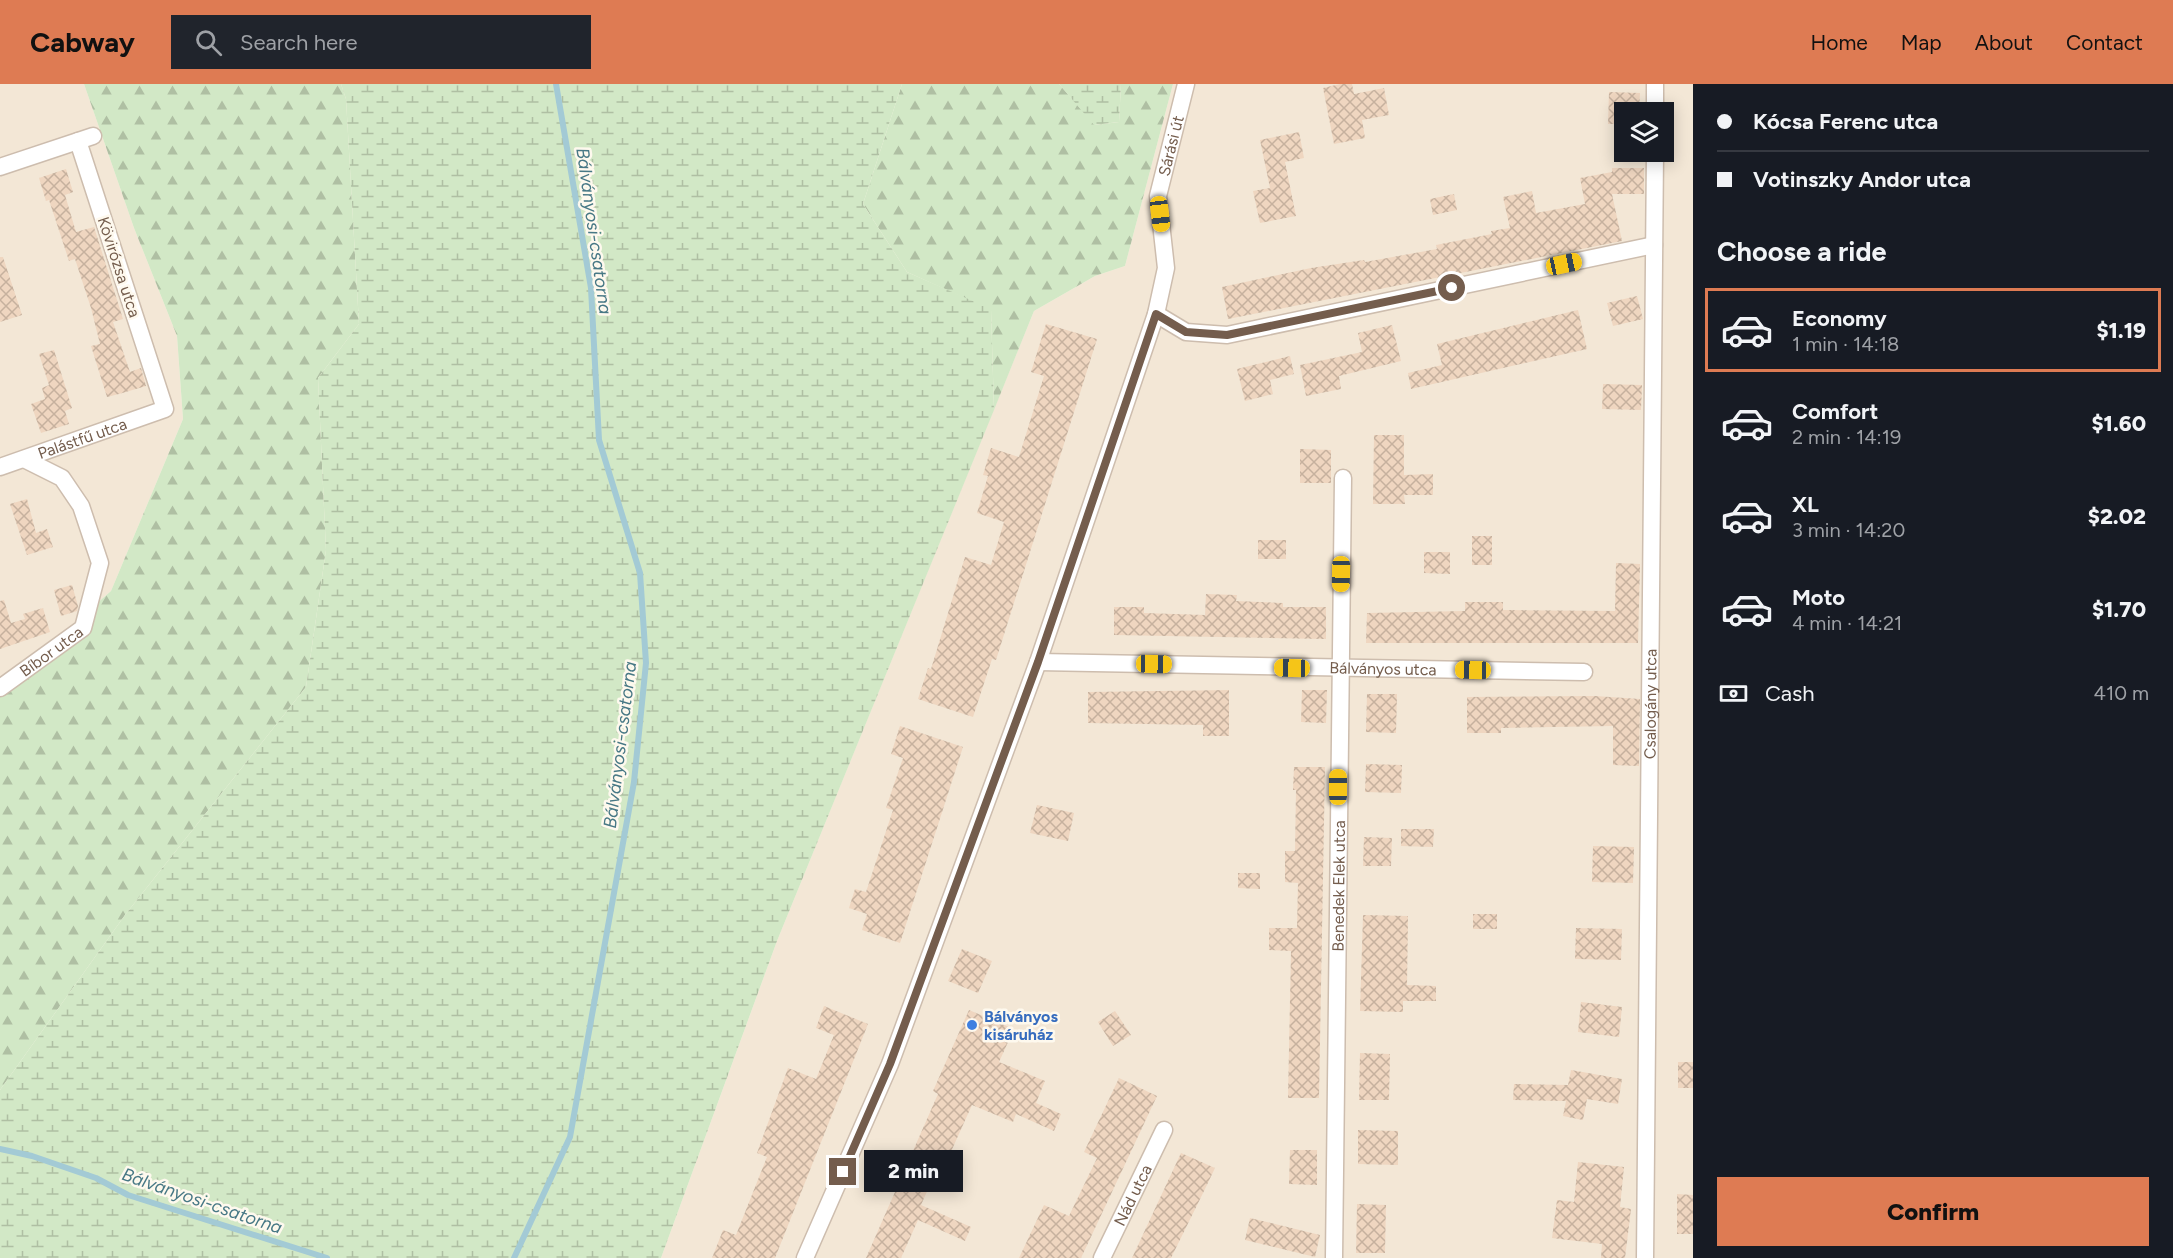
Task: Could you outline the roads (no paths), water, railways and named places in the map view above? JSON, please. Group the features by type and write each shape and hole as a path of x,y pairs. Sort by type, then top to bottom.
{"street":[{"name":"Sárási út","path":"805,1258 890,1064 1038,662 1156,314 1166,268 1158,196 1186,84"},
{"path":"1655,84 1655,102"},
{"name":"Kövirózsa utca","path":"1,163 85,138 165,409"},
{"name":"Csalogány utca","path":"1645,1258 1648,673 1655,162"},
{"path":"1156,314 1186,332 1227,335 1654,245"},
{"name":"Palástfű utca","path":"1,464 24,459 165,409"},
{"name":"Bíbor utca","path":"0,688 83,628 100,563 81,506 62,478 24,459"},
{"name":"Benedek Elek utca","path":"1334,1258 1343,478"},
{"name":"Bálványos utca","path":"1038,662 1584,672"},
{"name":"Nád utca","path":"1102,1258 1164,1130"}],"waterway":[{"name":"Bálványosi-csatorna","path":"514,1258 570,1137 634,782 646,663 640,573 599,440 591,288 556,84"},
{"name":"Bálványosi-csatorna","path":"0,1149 32,1156 96,1178 128,1195 327,1258"}],"place":[{"name":"Bálványos kisáruház","path":"972,1025"}]}
